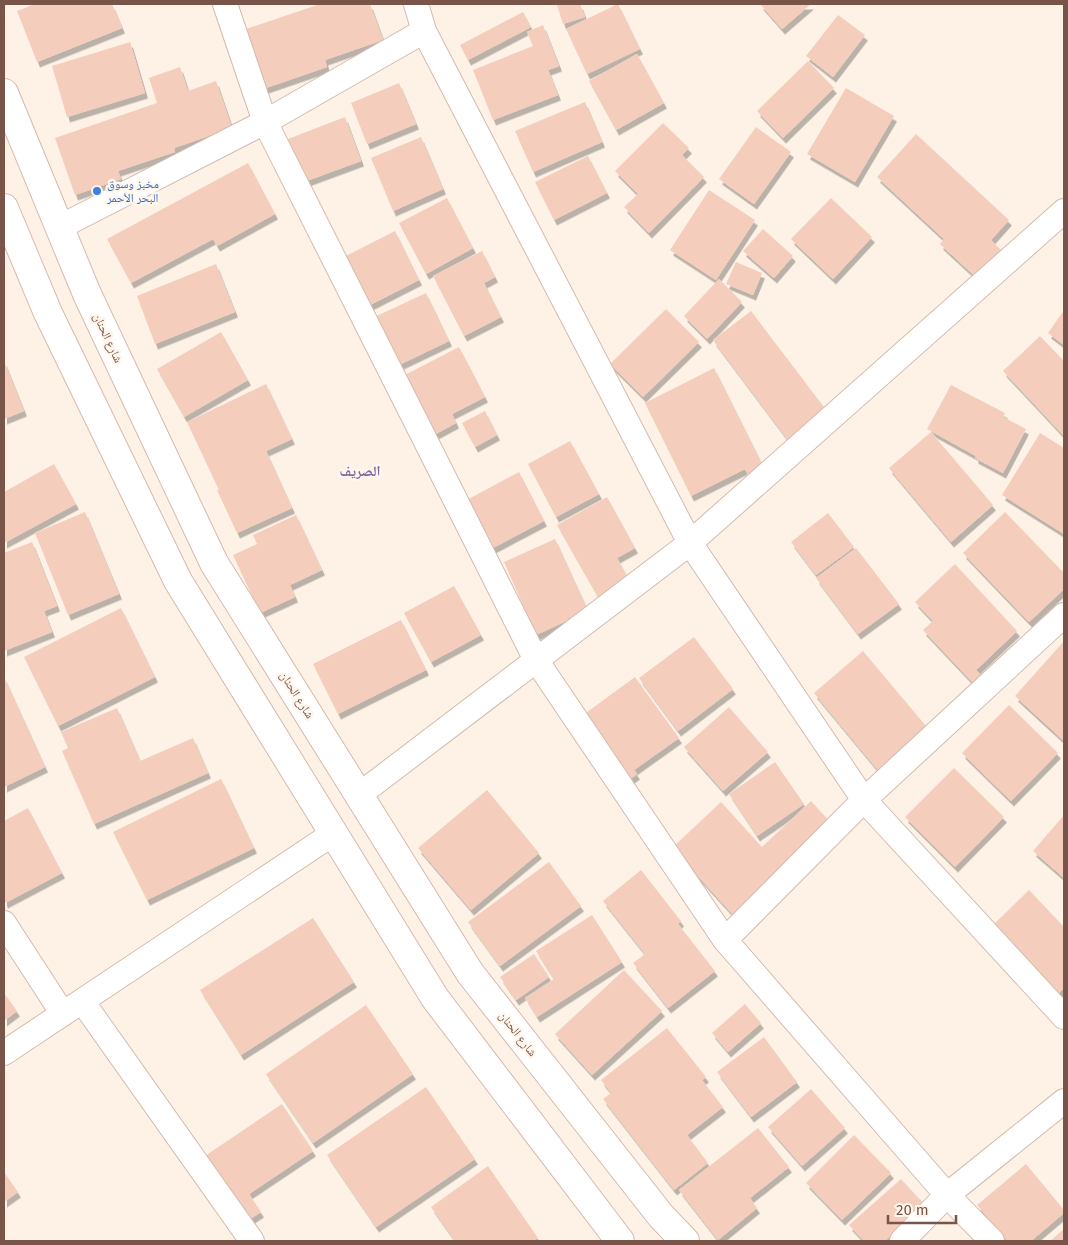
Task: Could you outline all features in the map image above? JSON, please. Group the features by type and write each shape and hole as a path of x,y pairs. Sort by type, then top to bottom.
{"main road":[{"name":"شارع الحنان","path":"4,93 87,294 214,563 470,973 662,1216 685,1241"},
{"path":"4,208 10,240 178,580 435,998 620,1241"}],"street":[{"path":"225,4 265,122 536,660 726,940 948,1195 992,1241"},
{"path":"416,4 424,31 690,543 864,800 1064,1017"},
{"path":"60,227 265,122 424,31"},
{"path":"359,795 690,543 1064,211"},
{"path":"726,940 864,800 1064,615"},
{"path":"4,1053 334,833"},
{"path":"4,923 72,1007 252,1241"},
{"path":"902,1241 948,1195 1064,1101"}],"building":[{"path":"35,4 112,4 122,28 37,62 17,11"},
{"path":"320,4 370,4 383,40 325,60 327,67 263,89 243,30"},
{"path":"580,4 585,17 563,24 557,5"},
{"path":"618,4 640,49 587,74 566,29"},
{"path":"760,4 811,4 782,29"},
{"path":"523,12 531,27 468,60 460,45"},
{"path":"838,15 865,35 833,77 806,56"},
{"path":"543,25 559,66 548,70 558,95 493,120 473,70 533,46 527,32"},
{"path":"130,42 145,93 67,117 52,66"},
{"path":"637,54 664,103 616,130 589,81"},
{"path":"808,61 834,88 783,138 757,111"},
{"path":"180,67 188,91 216,81 232,128 174,148 175,152 118,171 121,179 75,195 55,138 157,103 149,78"},
{"path":"399,83 416,124 367,144 351,103"},
{"path":"846,88 894,116 855,182 807,154"},
{"path":"585,102 602,142 533,172 515,131"},
{"path":"345,117 361,161 304,182 288,139"},
{"path":"663,123 689,148 682,155 704,177 649,233 624,207 638,194 615,171"},
{"path":"756,127 791,152 754,204 719,179"},
{"path":"916,134 1009,220 991,240 1004,253 979,280 940,244 944,239 877,177"},
{"path":"421,137 443,189 393,211 371,158"},
{"path":"588,156 607,193 554,220 535,182"},
{"path":"248,163 275,214 217,246 213,239 131,283 107,239"},
{"path":"709,190 755,220 716,280 670,250"},
{"path":"447,198 473,248 426,274 399,223"},
{"path":"831,198 872,237 833,279 791,239"},
{"path":"763,229 793,256 774,278 743,251"},
{"path":"395,231 419,280 364,308 340,259"},
{"path":"482,251 495,277 484,283 501,317 464,336 433,276"},
{"path":"736,262 762,273 753,295 726,284"},
{"path":"216,264 235,312 155,344 137,296"},
{"path":"719,279 742,302 707,339 684,316"},
{"path":"426,293 449,341 401,364 402,368 392,373 368,320"},
{"path":"666,309 699,342 643,397 610,364"},
{"path":"1064,310 1064,345 1048,333"},
{"path":"751,311 830,415 791,444 713,340"},
{"path":"221,332 248,380 184,417 157,369"},
{"path":"1040,336 1064,361 1063,435 1003,371"},
{"path":"459,347 485,397 452,414 456,423 430,437 399,378"},
{"path":"4,361 24,411 4,419"},
{"path":"714,368 766,472 751,480 745,469 691,496 645,403"},
{"path":"266,384 292,439 266,451 292,508 237,533 187,422"},
{"path":"951,385 1005,413 1003,417 1026,429 1003,473 927,429"},
{"path":"485,411 497,435 475,447 462,423"},
{"path":"931,432 993,505 951,542 889,468"},
{"path":"1040,433 1064,448 1064,534 1002,495"},
{"path":"570,441 599,494 556,517 528,464"},
{"path":"54,464 76,504 4,543 4,492"},
{"path":"519,472 544,521 489,550 463,502"},
{"path":"607,497 635,548 617,558 629,579 598,597 557,525"},
{"path":"85,512 119,594 68,615 35,533"},
{"path":"1005,512 1064,573 1064,589 1029,622 963,553"},
{"path":"828,513 854,547 816,575 791,542"},
{"path":"296,515 322,570 290,585 295,597 260,613 233,555 257,544 253,535"},
{"path":"555,539 588,611 536,635 504,562"},
{"path":"32,542 57,606 44,611 52,632 4,651 4,553"},
{"path":"856,548 899,604 858,634 816,578"},
{"path":"955,564 1017,631 976,670 984,679 976,686 923,630 933,621 915,602"},
{"path":"454,586 481,635 431,662 404,613"},
{"path":"121,608 155,677 58,726 24,657"},
{"path":"401,620 426,670 338,714 313,664"},
{"path":"694,637 733,689 678,731 639,678"},
{"path":"1064,641 1064,741 1015,696"},
{"path":"863,651 931,732 881,774 814,693"},
{"path":"4,677 45,767 4,787"},
{"path":"635,677 679,738 634,770 637,774 625,783 579,718"},
{"path":"1009,705 1058,753 1011,801 962,753"},
{"path":"729,707 768,752 723,791 684,747"},
{"path":"117,708 140,761 193,738 208,773 94,824 62,751 68,748 61,732"},
{"path":"775,762 804,804 757,836 729,794"},
{"path":"954,768 1004,817 955,867 905,817"},
{"path":"221,779 254,848 147,900 113,832"},
{"path":"487,790 539,853 471,910 418,848"},
{"path":"811,801 834,826 736,918 672,848 721,802 762,847"},
{"path":"28,808 62,873 5,903 4,821"},
{"path":"1064,815 1064,878 1033,851"},
{"path":"549,862 581,906 500,966 468,922"},
{"path":"641,870 681,921 678,924 715,971 668,1008 633,963 645,954 603,901"},
{"path":"1029,890 1064,927 1064,988 1058,994 993,925"},
{"path":"592,915 622,962 537,1017 525,998 554,979 536,951"},
{"path":"313,918 354,982 241,1055 200,990"},
{"path":"534,954 549,977 516,1000 500,977"},
{"path":"624,970 662,1011 592,1075 555,1034"},
{"path":"4,993 17,1011 4,1021"},
{"path":"745,1004 761,1023 728,1052 712,1033"},
{"path":"366,1005 413,1074 313,1143 266,1074"},
{"path":"667,1028 706,1077 702,1080 723,1107 687,1135 708,1163 674,1190 603,1099 611,1093 601,1080"},
{"path":"764,1037 797,1082 751,1117 717,1072"},
{"path":"426,1087 475,1159 376,1227 327,1155"},
{"path":"811,1089 845,1128 802,1166 768,1127"},
{"path":"282,1104 313,1151 249,1194 261,1212 241,1225 199,1160"},
{"path":"758,1128 789,1167 750,1198 757,1208 718,1240 679,1190"},
{"path":"854,1135 891,1173 842,1220 806,1183"},
{"path":"1026,1164 1064,1210 1064,1213 1031,1241 1008,1241 977,1205"},
{"path":"488,1166 538,1238 533,1241 455,1241 431,1207"},
{"path":"4,1172 18,1192 4,1202"},
{"path":"901,1179 925,1205 885,1241 864,1241 849,1225"},
{"path":"1064,1229 1064,1241 1050,1241"}],"place":[{"name":"مخبز وسوق البحر الأحمر","path":"97,191"}],"district":[{"name":"الصريف","path":"360,471"}]}
